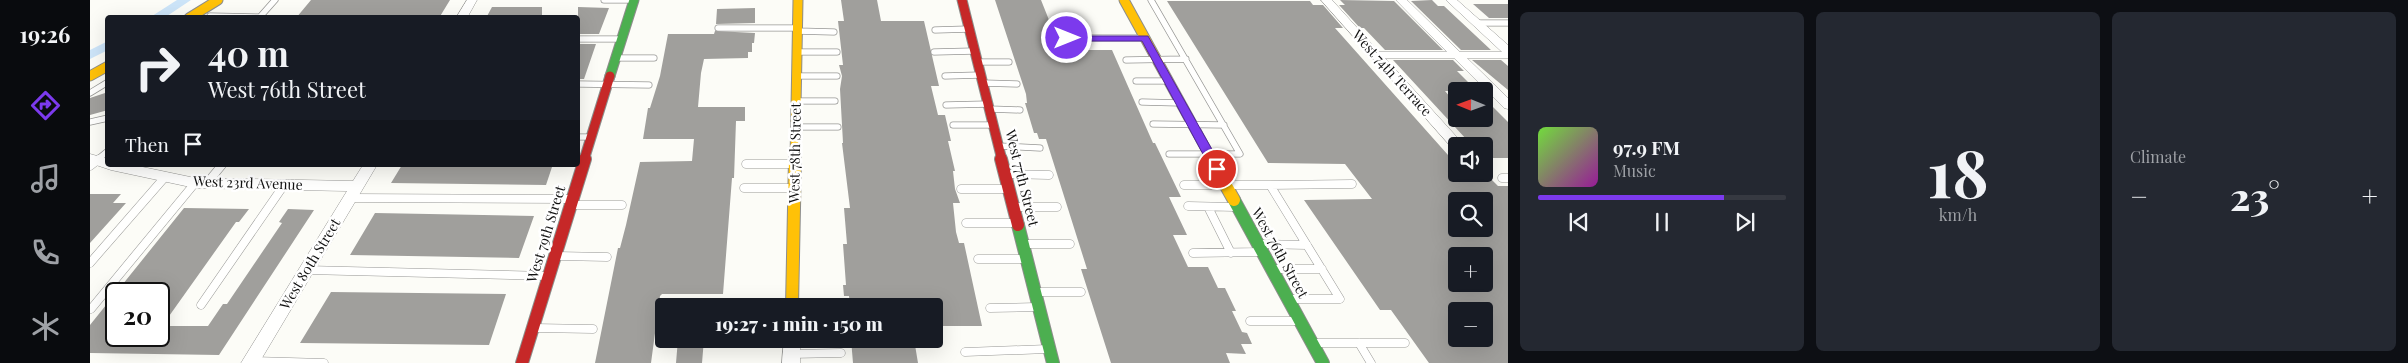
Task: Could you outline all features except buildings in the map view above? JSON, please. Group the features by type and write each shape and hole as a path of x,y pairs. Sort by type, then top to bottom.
{"street":[{"path":"193,15 218,0"},
{"path":"464,15 472,0"},
{"name":"West 79th Street","path":"522,363 634,0"},
{"name":"West 78th Street","path":"792,298 798,0"},
{"name":"West 77th Street","path":"962,0 1053,363"},
{"name":"West 76th Street","path":"1124,0 1323,363"},
{"name":"West 74th Terrace","path":"1326,0 1450,137"},
{"path":"1401,0 1508,105"},
{"path":"1451,0 1508,51"},
{"path":"1377,55 1508,55"},
{"path":"90,76 105,68"},
{"name":"West 23rd Avenue","path":"118,167 201,183 284,185 354,192"},
{"name":"West 80th Street","path":"250,362 369,167"}],"lane":[{"path":"261,15 275,0"},
{"path":"604,0 634,0"},
{"path":"1151,0 1240,154 1169,154"},
{"path":"1477,23 1508,23"},
{"path":"718,28 834,32"},
{"path":"935,30 969,29"},
{"path":"1067,38 1145,38"},
{"path":"580,39 622,40"},
{"path":"797,52 837,52"},
{"path":"934,52 1009,62"},
{"path":"616,58 654,58"},
{"path":"1126,60 1186,60"},
{"path":"796,76 837,76"},
{"path":"946,76 1017,84"},
{"path":"1136,81 1169,80"},
{"path":"90,93 105,84"},
{"path":"580,84 649,85"},
{"path":"796,101 835,101"},
{"path":"1142,102 1181,103"},
{"path":"946,105 1020,110"},
{"path":"90,122 105,119"},
{"path":"1154,124 1224,125"},
{"path":"953,125 993,125"},
{"path":"795,126 838,127"},
{"path":"580,137 592,137"},
{"path":"999,146 1040,148"},
{"path":"746,164 795,164"},
{"path":"91,309 201,183 220,167"},
{"path":"1006,174 1049,175"},
{"path":"90,263 165,177"},
{"path":"1184,184 1352,184"},
{"path":"201,305 284,185"},
{"path":"1270,185 1340,299 1288,298"},
{"path":"744,188 794,188"},
{"path":"960,189 1009,189"},
{"path":"354,192 622,205"},
{"path":"1188,206 1238,207"},
{"path":"1208,206 1231,253"},
{"path":"1014,207 1057,207"},
{"path":"966,223 1018,223"},
{"path":"1023,244 1070,244"},
{"path":"1193,253 1231,253 1260,248 1307,244"},
{"path":"555,256 607,257"},
{"path":"978,259 1027,260"},
{"path":"1272,269 1322,269"},
{"path":"306,270 548,276"},
{"path":"1035,292 1081,292"},
{"path":"990,308 1039,307"},
{"path":"1250,321 1300,321"},
{"path":"532,328 593,329"},
{"path":"1312,343 1405,343"},
{"path":"1359,343 1371,363"},
{"path":"965,352 1050,349"},
{"path":"791,352 841,353"},
{"path":"250,362 324,363"}],"waterway":[{"path":"160,15 185,0"},
{"path":"90,55 105,47"}],"traffic: fast":[{"path":"610,76 634,0"},
{"path":"1234,200 1323,363"},
{"path":"1018,225 1053,363"}],"traffic: slow":[{"path":"194,15 218,0"},
{"path":"792,298 798,0"},
{"path":"1124,0 1234,200"},
{"path":"90,76 105,68"}],"traffic: jam":[{"path":"962,0 1018,225"},
{"path":"522,363 610,76"}],"route":[{"path":"1067,38 1145,38 1217,169"}]}
